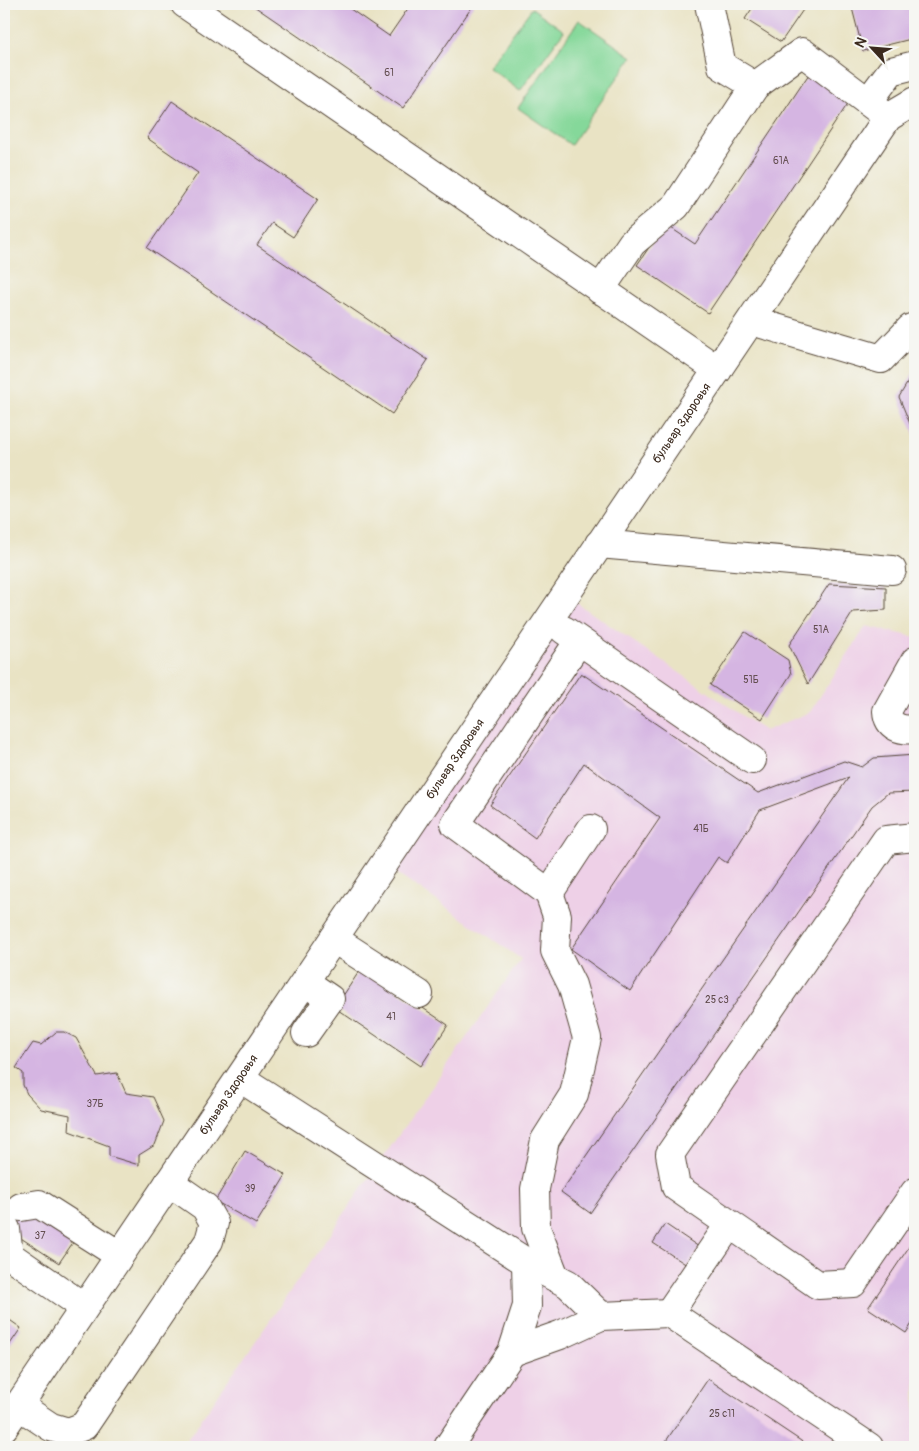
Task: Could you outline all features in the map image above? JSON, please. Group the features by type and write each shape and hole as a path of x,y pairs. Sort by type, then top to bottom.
{"street":[{"path":"185,4 718,370"},
{"path":"709,4 722,66 755,86"},
{"path":"600,290 632,243 676,206 755,86 802,52 878,109 891,71 915,65"},
{"name":"бульвар Здоровья","path":"11,1416 599,544 752,321 878,109 915,101"},
{"path":"752,321 881,359 915,327"},
{"path":"599,544 892,570"},
{"path":"548,620 752,760"},
{"path":"455,824 579,641"},
{"path":"915,661 887,711 887,719 893,725 903,731 915,729"},
{"path":"425,803 549,893 557,916 555,952 572,985 587,1038 574,1094 545,1140 535,1189 536,1228 555,1277"},
{"path":"549,893 591,829"},
{"path":"915,837 886,840 670,1154 676,1187 728,1225 818,1284 853,1283 915,1192"},
{"path":"334,939 419,994"},
{"path":"305,982 330,999 306,1033"},
{"path":"240,1078 526,1262 568,1284 601,1316"},
{"path":"11,1416 68,1432 84,1426 209,1242 214,1223 205,1207 169,1182"},
{"path":"84,1308 9,1255 13,1218 39,1204 119,1255"},
{"path":"669,1313 728,1225"},
{"path":"448,1447 512,1352 526,1306 526,1262"},
{"path":"512,1352 560,1335 601,1316 669,1313 869,1447"}],"shaded area":[{"path":"574,601 765,731 810,712 866,626 915,637 915,1447 182,1447 521,959 391,869"}],"green space":[{"path":"532,8 564,31 520,91 488,67"},
{"path":"579,20 632,57 571,145 518,108"}],"building":[{"path":"251,4 343,4 389,36 411,4 474,4 403,108"},
{"path":"755,4 807,4 781,42 745,19"},
{"path":"851,4 915,4 915,38 863,51"},
{"path":"809,74 849,102 708,313 637,265 665,224 695,244"},
{"path":"172,101 318,199 293,237 272,223 257,245 428,360 392,414 147,248 198,173 147,138"},
{"path":"915,370 915,436 899,397"},
{"path":"829,584 886,587 886,610 853,612 808,684 789,645"},
{"path":"745,632 788,660 791,674 762,719 710,685"},
{"path":"581,673 758,793 844,761 862,767 874,758 915,755 915,792 888,793 872,806 590,1213 561,1192 849,777 760,810 727,863 718,857 630,991 571,949 660,818 584,763 535,838 490,805"},
{"path":"362,967 448,1025 421,1066 335,1008"},
{"path":"56,1032 64,1032 76,1038 97,1076 117,1073 126,1093 153,1097 164,1121 155,1145 139,1155 139,1165 109,1156 109,1146 69,1131 70,1115 41,1109 27,1094 23,1085 23,1073 16,1068 33,1043 41,1045"},
{"path":"245,1151 286,1175 256,1224 215,1201"},
{"path":"4,1196 74,1241 59,1263 4,1227"},
{"path":"665,1224 699,1247 687,1265 653,1243"},
{"path":"915,1238 915,1319 906,1333 868,1308"},
{"path":"4,1316 21,1328 4,1353"},
{"path":"708,1379 810,1447 662,1447"}]}
